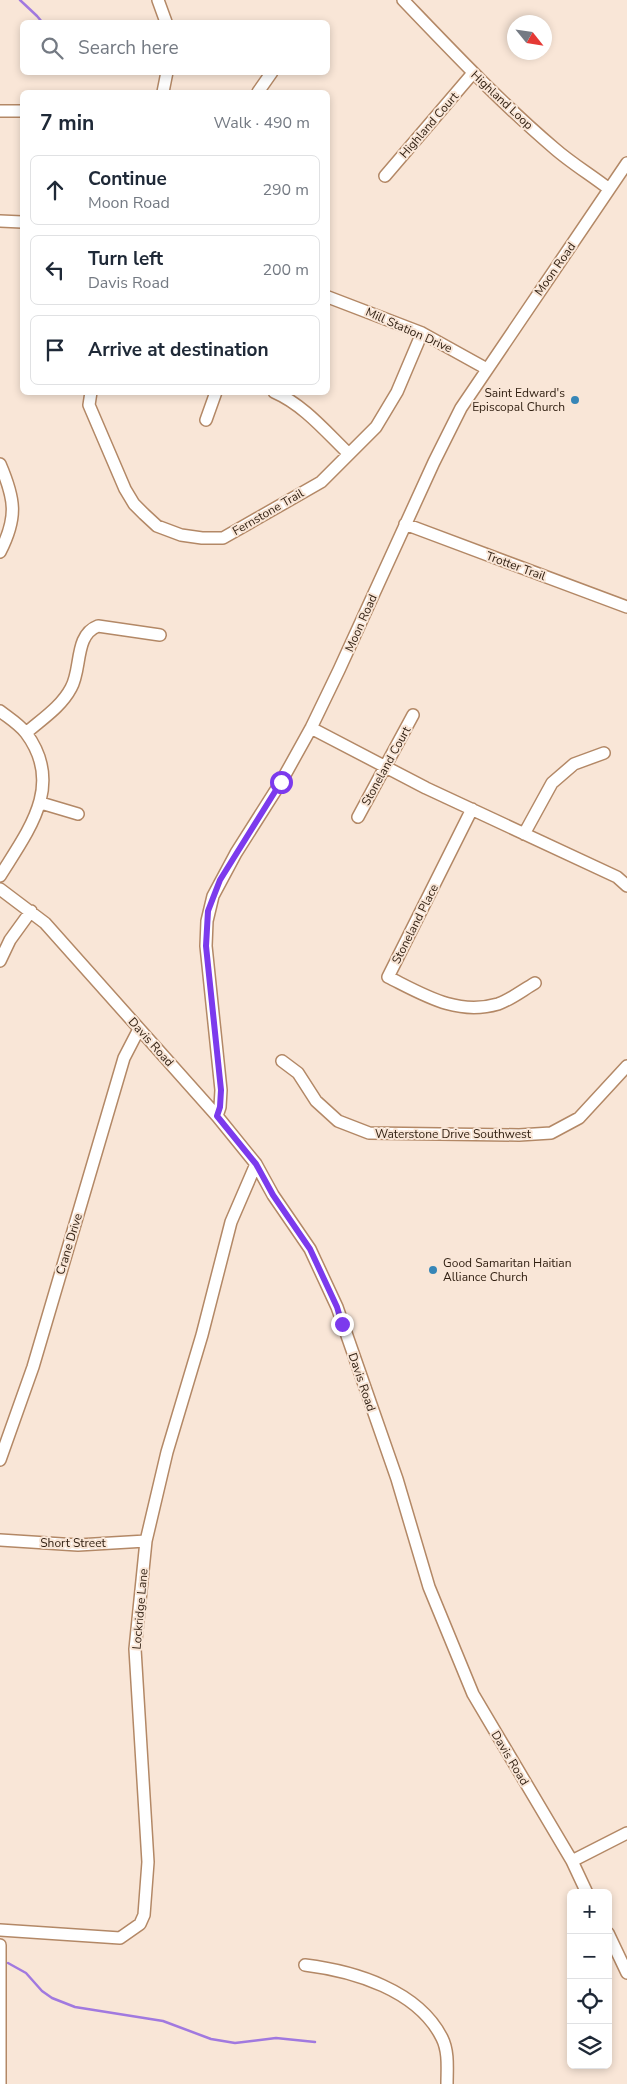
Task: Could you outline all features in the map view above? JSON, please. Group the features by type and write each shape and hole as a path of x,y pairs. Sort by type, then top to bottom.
{"street":[{"path":"158,0 165,20"},
{"name":"Highland Loop","path":"403,0 474,73 555,149 609,189"},
{"name":"Highland Court","path":"386,176 474,73"},
{"path":"163,90 166,75"},
{"path":"259,90 270,75"},
{"path":"0,110 20,111"},
{"name":"Moon Road","path":"217,1116 220,1107 221,1090 206,946 208,911 220,880 281,782 311,728 434,462 461,408 627,163"},
{"path":"0,221 20,222"},
{"name":"Mill Station Drive","path":"330,297 422,333 488,368"},
{"name":"Fernstone Trail","path":"91,395 89,405 125,489 134,504 157,526 181,535 222,538 321,482 376,427 397,392 422,333"},
{"path":"206,420 215,395"},
{"path":"281,395 305,411 349,454"},
{"path":"0,464 13,502 10,531 0,552"},
{"name":"Trotter Trail","path":"405,524 627,607"},
{"path":"26,733 60,704 70,690 75,680 83,640 90,629 98,626 160,635"},
{"path":"0,711 26,733 39,756 44,773 41,803 31,826 0,876"},
{"name":"Stoneland Court","path":"358,817 414,715"},
{"path":"311,728 472,809 617,877 627,886"},
{"path":"524,834 552,783 574,764 604,753"},
{"path":"41,803 78,814"},
{"name":"Stoneland Place","path":"472,809 388,977 441,1004 470,1009 499,1004 534,983"},
{"name":"Davis Road","path":"0,889 31,911 45,924 217,1116 256,1164 273,1195 310,1249 337,1307 397,1479 429,1587 473,1694 572,1861 585,1889"},
{"path":"0,961 10,940 31,911"},
{"name":"Crane Drive","path":"0,1460 32,1367 124,1058 139,1029"},
{"name":"Waterstone Drive Southwest","path":"282,1061 298,1073 316,1101 338,1121 369,1133 519,1135 552,1133 580,1118 627,1066"},
{"name":"Lockridge Lane","path":"0,1930 120,1938 140,1924 144,1915 148,1862 135,1649 146,1541 166,1452 202,1335 232,1222 256,1164"},
{"name":"Short Street","path":"0,1540 78,1545 146,1541"},
{"path":"572,1861 627,1833"},
{"path":"608,1934 627,1973"},
{"path":"0,1945 0,2084"},
{"path":"304,1965 347,1972 376,1981 425,2013 443,2038 448,2054 447,2084"}],"waterway":[{"path":"20,0 40,20"},
{"path":"8,1963 26,1973 42,1991 52,1998 75,2007 163,2021 211,2039 235,2043 276,2038 315,2042"}],"place":[{"name":"Saint Edward's Episcopal Church","path":"575,400"},
{"name":"Good Samaritan Haitian Alliance Church","path":"433,1270"}],"route":[{"path":"281,782 220,880 208,911 206,946 221,1090 220,1107 217,1116 256,1164 273,1195 310,1249 337,1307 342,1324"}]}
